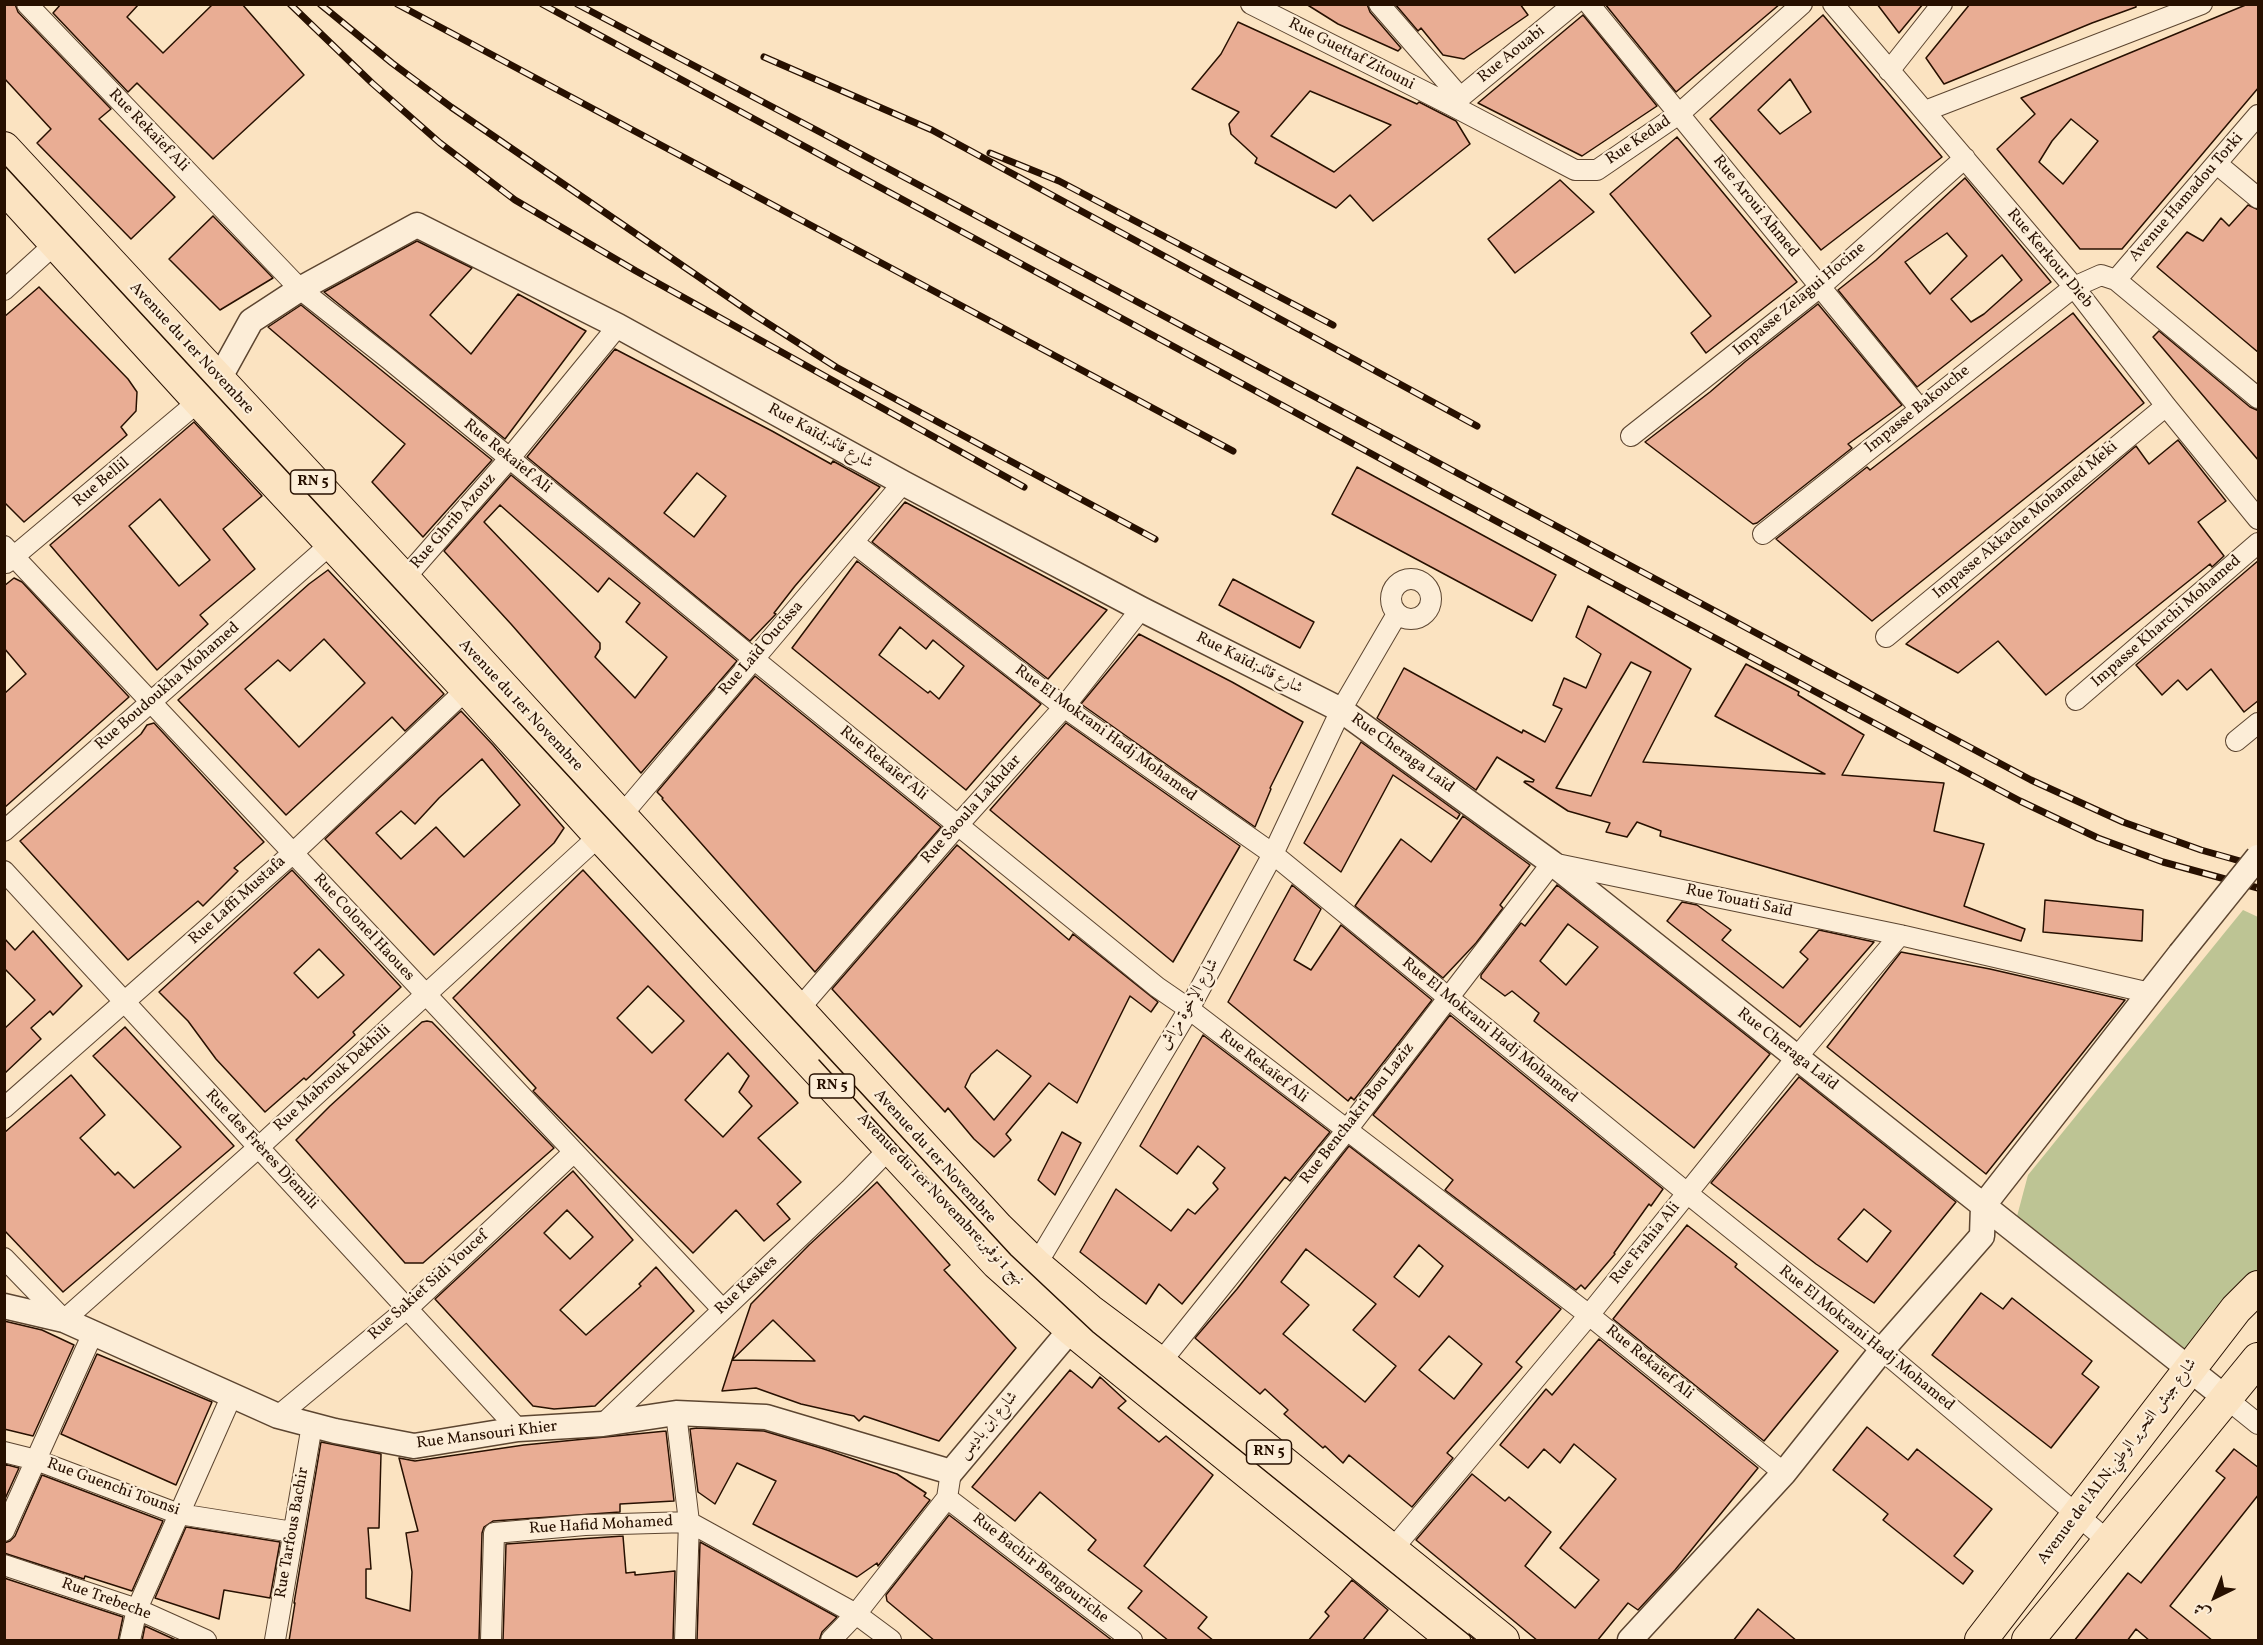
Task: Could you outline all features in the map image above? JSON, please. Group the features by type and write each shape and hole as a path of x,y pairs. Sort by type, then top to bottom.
{"main road":[{"name":"Avenue du 1er Novembre","path":"4,148 209,390 332,543 467,689 799,1009 990,1219 1033,1279"},
{"name":"Avenue du 1er Novembre","path":"4,187 56,243 404,579 611,826"},
{"name":"Avenue du 1er Novembre;نهج 1 نوفمبر","path":"611,826 890,1148 997,1263 1033,1279 1089,1310 1160,1363 1503,1641"},
{"name":"Avenue du 1er Novembre;نهج 1 نوفمبر","path":"1033,1279 1071,1329 1454,1641"},
{"name":"Avenue de l'ALN;شارع جيش التحرير الوطني","path":"1981,1641 2236,1309 2259,1287"},
{"path":"2028,1641 2259,1359"}],"street":[{"name":"Rue Rekaïef Ali","path":"27,4 300,289 1157,987 1189,1009 1589,1315 1784,1473"},
{"name":"Rue Guettaf Zitouni","path":"1251,4 1456,101"},
{"path":"1379,4 1456,101"},
{"name":"Rue Aouabi","path":"1456,101 1574,4"},
{"name":"Rue Aroui Ahmed","path":"1589,4 1920,409"},
{"name":"Rue Kedad","path":"1456,101 1575,170 1597,170 1679,114 1802,4"},
{"name":"Rue Kerkour Dieb","path":"1833,4 2074,287 2166,406 2259,519"},
{"path":"1889,71 1942,4"},
{"path":"1925,111 2202,4"},
{"name":"Avenue Hamadou Torki","path":"2116,280 2259,115"},
{"name":"Impasse Zelagui Hocine","path":"1631,436 1821,287 1965,158"},
{"path":"2217,164 2259,198"},
{"name":"Rue Kaïd;شارع قائد","path":"300,289 417,225 618,326 903,483 1141,609 1341,710"},
{"path":"4,290 56,243"},
{"name":"Impasse Bakouche","path":"1763,534 2074,287 2101,275 2116,280"},
{"path":"2116,280 2259,398"},
{"path":"209,390 251,321 300,289"},
{"name":"Rue Ghrib Azouz","path":"404,579 509,459 618,326"},
{"name":"Rue Bellil","path":"8,555 209,390"},
{"name":"Impasse Akkache Mohamed Meki","path":"1886,637 2166,406"},
{"name":"Rue Laïd Oucissa","path":"611,826 903,483"},
{"name":"Rue Boudoukha Mohamed","path":"4,831 332,543"},
{"name":"Rue El Mokrani Hadj Mohamed","path":"854,543 1064,707 1273,854 1882,1350 2108,1541"},
{"name":"Impasse Kharchi Mohamed","path":"2076,700 2259,543"},
{"name":"Rue Colonel Haoues","path":"8,555 151,702 723,1310"},
{"name":"Rue Saoula Lakhdar","path":"799,1009 958,825 1064,707 1141,609"},
{"name":"شارع الإخوة مزاش","path":"1033,1279 1189,1009 1273,854 1341,710 1397,614"},
{"name":"Rue Laffi Mustafa","path":"4,1108 293,853 467,689"},
{"name":"Rue Cheraga Laïd","path":"1341,710 1552,863 2227,1399"},
{"path":"2236,741 2259,723"},
{"name":"Rue Mabrouk Dekhili","path":"63,1320 259,1147 611,826"},
{"path":"1630,1641 1784,1473 1882,1350 1982,1236 1983,1206 2259,857"},
{"name":"Rue Touati Saïd","path":"1552,863 1900,935 2151,993"},
{"name":"Rue Benchakri Bou Laziz","path":"1160,1363 1346,1131 1552,863"},
{"name":"Rue des Frères Djemili","path":"4,871 518,1430"},
{"name":"Rue Frahia Ali","path":"1391,1551 1589,1315 1797,1058 1900,935"},
{"name":"Rue Keskes","path":"603,1424 890,1148"},
{"name":"Rue Sakiet Sidi Youcef","path":"278,1416 407,1309 574,1152"},
{"path":"4,1258 63,1320"},
{"name":"Rue Mansouri Khier","path":"4,1306 63,1320 278,1416 335,1431 414,1446 518,1430 603,1424 676,1413 766,1417 951,1472"},
{"name":"شارع ابن باديس","path":"831,1641 856,1614 947,1498 951,1472 1071,1329"},
{"path":"4,1531 93,1333"},
{"path":"130,1641 137,1609 232,1395"},
{"path":"2227,1399 2259,1424"},
{"path":"676,1413 689,1522 685,1641"},
{"name":"Rue Tarfous Bachir","path":"275,1641 312,1425"},
{"name":"Rue Guenchi Tounsi","path":"4,1452 36,1460 179,1514 293,1532"},
{"name":"Rue Bachir Bengouriche","path":"947,1498 1132,1641"},
{"name":"Rue Hafid Mohamed","path":"491,1641 494,1533 585,1525 689,1522 856,1614 891,1641"},
{"name":"Rue Trebeche","path":"4,1565 137,1609 206,1641"}],"green space":[{"path":"2243,910 2258,917 2258,1275 2188,1356 2016,1220 2028,1175"}],"building":[{"path":"4,4 15,4 18,12 111,109 99,119 175,197 131,239 37,143 51,129 4,78"},
{"path":"61,4 139,4 127,17 163,53 213,4 242,4 304,75 213,159 137,83 128,92 53,13"},
{"path":"1306,4 1367,4 1370,12 1401,48 1398,51 1338,24"},
{"path":"1395,4 1520,4 1528,15 1464,59 1443,55 1421,28 1418,31"},
{"path":"1605,4 1780,4 1676,92"},
{"path":"1877,4 1923,4 1899,33"},
{"path":"1970,4 2136,4 2136,7 1944,84 1926,58"},
{"path":"2248,4 2259,4 2259,87 2122,249 2080,249 1997,149 2035,114 2021,98","holes":["2071,119 2098,141 2063,184 2039,162 2052,141"]},
{"path":"1583,15 1657,106 1582,156 1478,103"},
{"path":"1823,15 1942,157 1821,250 1710,119","holes":["1790,79 1811,112 1780,134 1758,110"]},
{"path":"1238,22 1417,104 1419,102 1456,121 1470,144 1373,221 1350,195 1336,208 1255,163 1257,158 1231,134 1229,124 1239,112 1192,89 1221,54","holes":["1310,91 1391,125 1334,172 1271,136"]},
{"path":"1677,137 1797,282 1706,353 1691,333 1711,316 1610,194"},
{"path":"1965,178 2051,282 1917,387 1838,290 1876,260","holes":["1947,233 1967,256 1930,294 1905,262","2002,255 2022,280 1984,314 1971,322 1951,299"]},
{"path":"1560,180 1594,212 1515,273 1488,239"},
{"path":"2248,205 2259,210 2259,353 2157,267 2187,232 2203,241 2221,218 2229,226"},
{"path":"213,216 273,278 220,310 169,259"},
{"path":"417,241 472,268 430,315 471,354 518,294 586,331 505,439 324,292"},
{"path":"39,287 128,379 137,392 136,411 121,427 127,435 24,522 4,502 4,317"},
{"path":"1818,304 1902,405 1848,444 1852,448 1753,524 1645,442"},
{"path":"301,305 492,460 423,537 372,482 405,444 268,327"},
{"path":"2073,313 2144,403 1872,621 1776,539 1867,467 1870,470"},
{"path":"2159,331 2250,407 2259,411 2259,461 2153,337"},
{"path":"615,349 831,464 833,461 880,487 795,586 774,613 776,614 750,641 527,457","holes":["697,473 726,496 694,537 664,513"]},
{"path":"194,422 262,496 223,529 255,569 200,615 208,624 157,670 50,545","holes":["160,499 210,560 179,586 129,526"]},
{"path":"2178,440 2226,501 2198,522 2224,556 2212,567 2210,564 2046,695 1998,641 1958,673 1906,644 2136,446 2149,464"},
{"path":"1357,467 1556,575 1532,621 1332,514"},
{"path":"511,475 737,661 641,773 444,551","holes":["500,505 598,592 609,578 640,603 626,622 667,657 635,698 595,657 600,649 600,643 484,522"]},
{"path":"905,502 1107,610 1048,679 872,542"},
{"path":"2259,560 2259,700 2244,712 2211,669 2187,690 2178,680 2162,695 2136,665"},
{"path":"857,561 1041,704 966,790 792,648","holes":["900,627 926,649 933,640 964,666 939,699 879,655"]},
{"path":"328,570 444,694 405,731 392,717 286,815 178,700 309,584","holes":["324,639 365,683 299,747 245,689 278,660 290,671"]},
{"path":"14,578 22,582 129,697 4,808 4,694 26,674 4,648 4,586"},
{"path":"1233,579 1314,622 1300,648 1219,605"},
{"path":"1588,606 1691,669 1643,762 1825,774 1715,716 1746,664 1799,692 1798,695 1864,735 1842,775 1944,783 1934,831 1984,844 1964,906 2025,929 2021,941 1660,836 1661,831 1637,822 1627,837 1606,832 1610,823 1568,811 1524,782 1534,780 1497,757 1476,790 1377,718 1404,668 1522,733 1523,730 1545,742 1562,709 1553,705 1564,678 1586,688 1601,654 1576,637","holes":["1631,662 1651,672 1591,796 1556,788"]},
{"path":"1139,634 1303,722 1270,788 1255,827 1081,704"},
{"path":"755,676 941,827 815,972 657,792"},
{"path":"461,711 564,828 554,843 434,955 325,839","holes":["482,759 520,805 464,857 436,827 401,859 376,833 401,811 415,824 439,798"]},
{"path":"154,723 264,842 234,868 238,871 203,906 198,901 128,960 20,841 141,734 147,725"},
{"path":"1066,723 1240,846 1173,962 990,810"},
{"path":"1361,742 1460,814 1457,819 1393,775 1341,872 1304,843"},
{"path":"1463,816 1530,865 1500,905 1503,908 1476,943 1443,978 1355,906 1401,839 1431,862"},
{"path":"957,845 1069,940 1073,934 1158,1002 1151,1012 1130,996 1077,1103 1049,1083 1006,1134 1011,1140 994,1157 974,1139 948,1108 945,1112 832,989","holes":["997,1050 1031,1076 994,1120 965,1087 971,1074"]},
{"path":"292,870 401,987 353,1032 355,1035 306,1080 304,1078 265,1112 216,1059 188,1021 159,992","holes":["319,949 344,975 318,998 294,973"]},
{"path":"583,870 798,1103 758,1138 801,1182 777,1204 790,1219 764,1241 736,1210 693,1253 533,1091 536,1088 453,998","holes":["648,986 684,1021 652,1053 617,1018","728,1053 749,1076 739,1092 752,1106 723,1137 685,1100"]},
{"path":"1292,885 1321,909 1294,960 1311,970 1341,925 1432,1000 1354,1100 1351,1097 1348,1101 1228,1002"},
{"path":"1557,885 1770,1054 1694,1148 1534,1021 1539,1013 1512,991 1505,996 1481,978 1521,923 1525,926","holes":["1568,924 1598,947 1566,985 1540,961"]},
{"path":"2045,900 2143,910 2142,941 2043,932"},
{"path":"1682,902 1697,905 1731,930 1722,940 1783,988 1808,959 1800,952 1819,930 1874,942 1800,1027 1667,921"},
{"path":"33,931 82,986 53,1015 50,1011 31,1028 41,1039 4,1074 4,1029 35,1000 4,968 4,938 15,950"},
{"path":"1901,952 1990,969 2125,1000 1986,1174 1827,1047"},
{"path":"1450,1015 1663,1189 1651,1206 1649,1204 1615,1254 1585,1289 1581,1285 1576,1290 1445,1190 1453,1180 1373,1115"},
{"path":"422,1022 432,1022 554,1148 423,1263 405,1263 296,1140"},
{"path":"125,1027 234,1146 63,1292 4,1230 4,1133 71,1075 105,1115 80,1138 115,1175 118,1172 134,1188 181,1147 93,1056"},
{"path":"1203,1035 1330,1132 1290,1181 1285,1177 1182,1304 1159,1284 1146,1304 1080,1252 1116,1189 1171,1231 1188,1209 1195,1214 1218,1189 1213,1183 1225,1168 1198,1146 1177,1174 1140,1146"},
{"path":"1799,1077 1956,1202 1874,1303 1816,1264 1711,1183","holes":["1864,1209 1891,1231 1867,1262 1838,1239"]},
{"path":"1062,1132 1081,1143 1055,1195 1038,1180"},
{"path":"1349,1146 1561,1309 1516,1362 1522,1367 1447,1453 1453,1458 1412,1507 1349,1455 1343,1463 1325,1446 1323,1448 1284,1414 1288,1410 1265,1389 1260,1394 1195,1338 1237,1289","holes":["1419,1245 1443,1266 1419,1297 1394,1277","1306,1249 1376,1304 1353,1330 1396,1366 1365,1402 1283,1334 1309,1305 1281,1282","1449,1336 1482,1364 1454,1399 1419,1370"]},
{"path":"573,1171 633,1240 560,1310 586,1335 641,1286 639,1284 656,1267 694,1311 595,1406 554,1409 533,1406 435,1299","holes":["567,1210 593,1237 570,1259 544,1233"]},
{"path":"877,1182 950,1265 944,1270 1016,1348 939,1441 864,1416 859,1421 854,1416 801,1404 756,1388 722,1391 732,1360 751,1304 809,1245","holes":["773,1320 815,1361 732,1360"]},
{"path":"1687,1225 1737,1264 1735,1267 1838,1351 1764,1441 1613,1319"},
{"path":"1981,1293 2003,1309 2012,1298 2092,1361 2082,1374 2099,1387 2051,1448 1932,1355"},
{"path":"4,1321 42,1330 74,1345 33,1436 4,1429"},
{"path":"1599,1339 1758,1468 1675,1570 1638,1610 1628,1603 1597,1641 1538,1641 1416,1540 1472,1474 1505,1501 1509,1497 1551,1532 1525,1566 1575,1608 1599,1580 1560,1548 1616,1479 1574,1444 1560,1463 1544,1449 1528,1468 1500,1445 1546,1389 1552,1395"},
{"path":"97,1354 212,1402 176,1485 61,1434"},
{"path":"1070,1370 1092,1388 1100,1377 1126,1401 1118,1408 1159,1442 1166,1436 1213,1475 1144,1566 1207,1617 1198,1628 1214,1641 1169,1641 1128,1608 1142,1591 1088,1550 1096,1540 1040,1492 1015,1521 972,1487"},
{"path":"1867,1427 1908,1460 1917,1449 1992,1509 1954,1556 1973,1571 1963,1584 1883,1520 1888,1514 1833,1470"},
{"path":"690,1429 764,1431 824,1449 897,1474 926,1493 924,1496 930,1500 878,1566 877,1563 857,1577 753,1524 776,1481 737,1463 715,1504 698,1492"},
{"path":"666,1431 674,1501 620,1504 620,1512 493,1521 484,1527 479,1641 289,1641 321,1442 381,1454 379,1528 368,1528 371,1569 366,1569 366,1598 410,1611 412,1572 406,1533 418,1531 399,1458 415,1461 524,1445"},
{"path":"2234,1449 2259,1468 2259,1494 2170,1606 2213,1641 2150,1641 2136,1629 2127,1641 2074,1641 2128,1573 2141,1583 2225,1478 2216,1471"},
{"path":"4,1464 19,1468 4,1501"},
{"path":"42,1475 163,1521 132,1591 85,1576 84,1579 4,1553 4,1543 15,1536"},
{"path":"949,1515 1113,1641 935,1641 887,1601 886,1595"},
{"path":"186,1527 280,1542 270,1598 224,1590 219,1619 155,1598"},
{"path":"623,1536 626,1573 635,1572 635,1575 675,1571 673,1641 503,1641 506,1544"},
{"path":"700,1542 837,1617 822,1632 819,1641 697,1641"},
{"path":"4,1578 123,1617 118,1641 4,1641"},
{"path":"1352,1580 1388,1610 1362,1641 1308,1641 1329,1616 1325,1612"},
{"path":"1758,1609 1797,1641 1733,1641"},
{"path":"145,1626 178,1641 142,1641"}],"tram line":[{"path":"4,165 1011,1255 1093,1332 1475,1640"},
{"path":"819,1060 965,1220"}],"railway":[{"path":"290,4 372,83 440,143 515,200 636,271 1024,487"},
{"path":"320,4 392,63 451,107 753,314 836,367 1155,539"},
{"path":"397,4 1233,451"},
{"path":"542,4 1453,498 2020,801 2098,838 2163,862 2258,888"},
{"path":"577,4 2031,780 2123,822 2201,850 2258,866"},
{"path":"764,57 932,130 1477,426"},
{"path":"990,153 1059,181 1333,325"}]}
